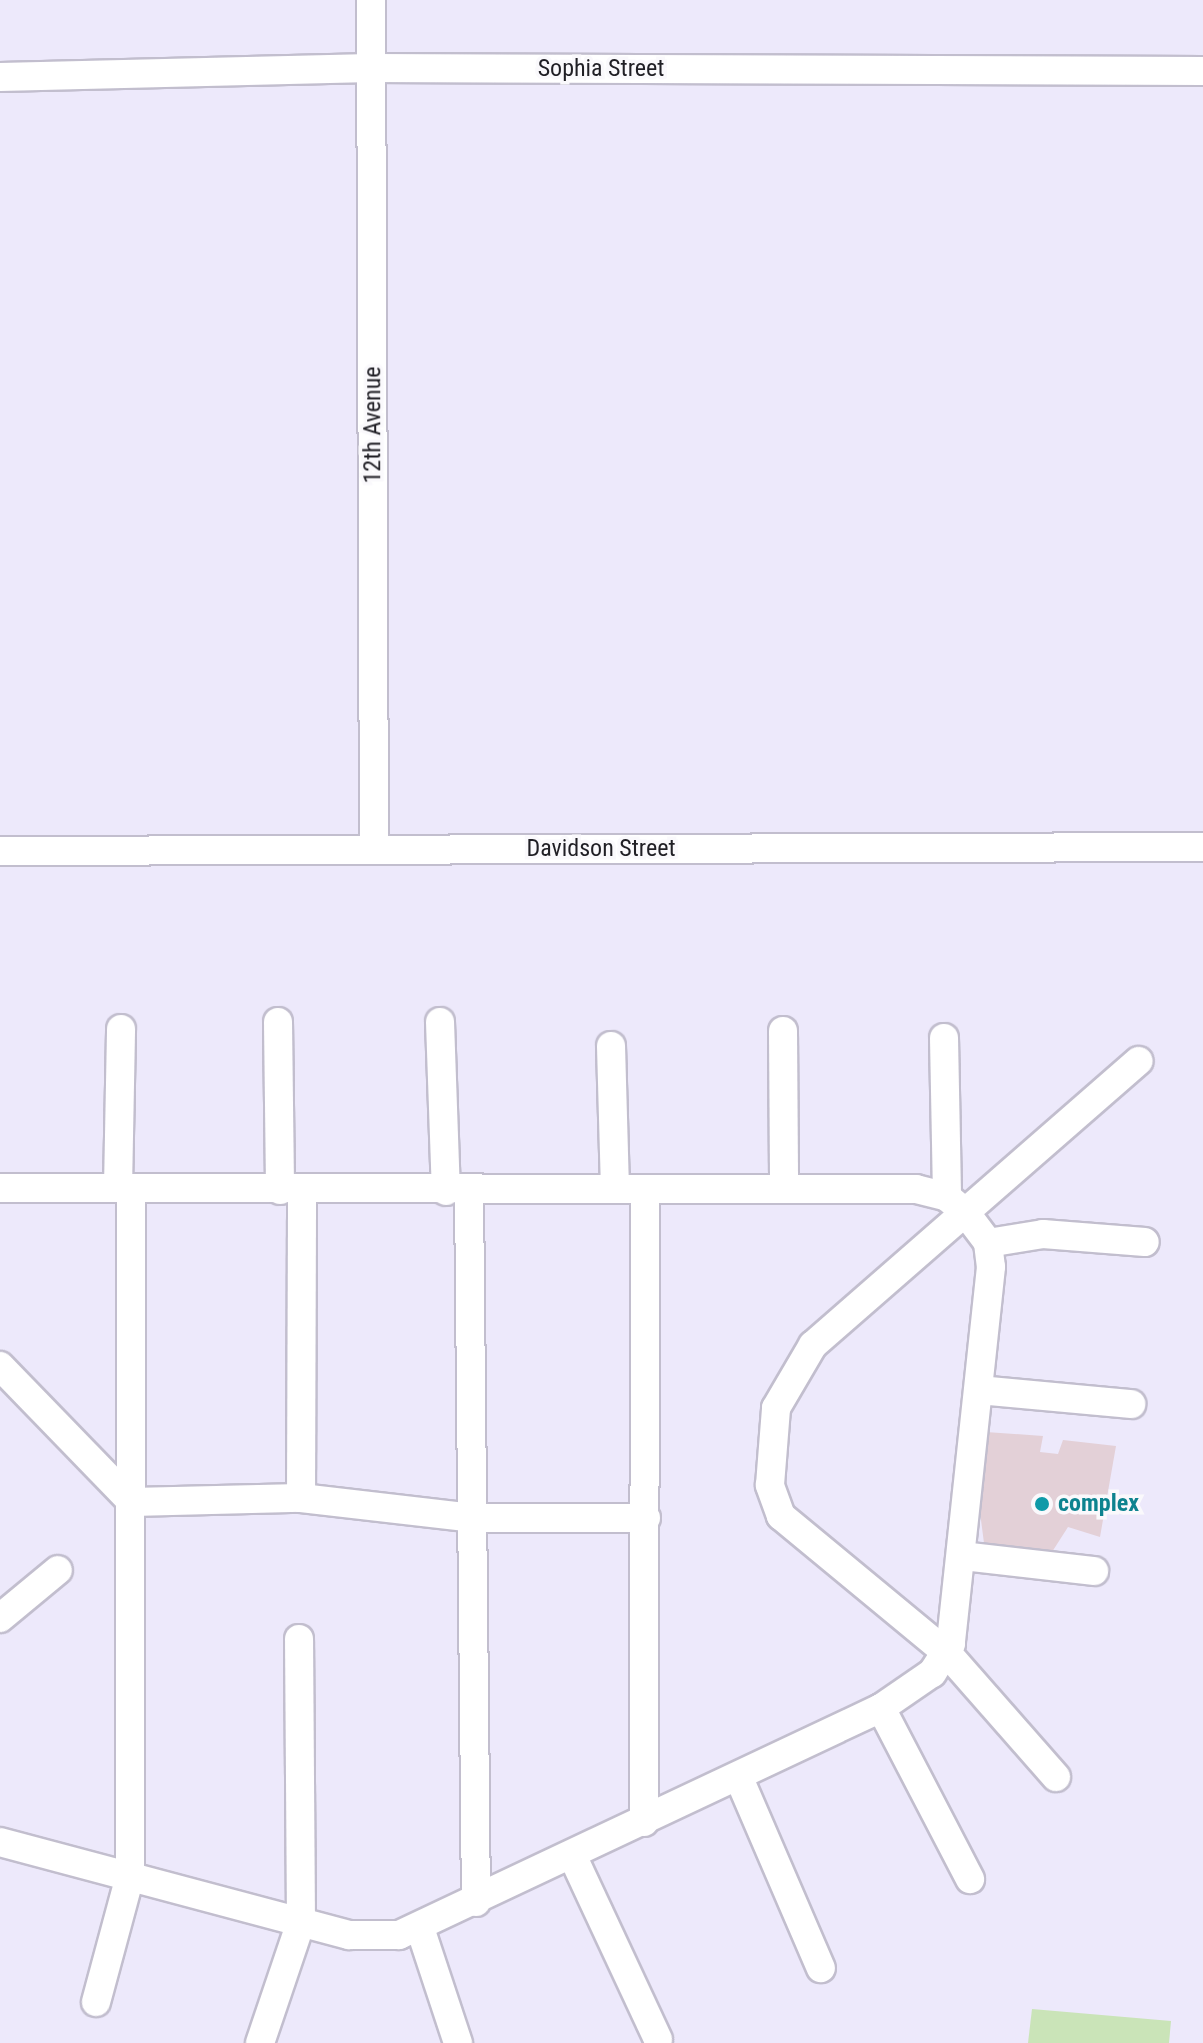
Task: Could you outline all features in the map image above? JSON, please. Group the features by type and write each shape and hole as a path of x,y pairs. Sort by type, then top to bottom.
{"street":[{"name":"12th Avenue","path":"371,0 374,849"},
{"name":"Sophia Street","path":"0,77 371,68 1203,71"},
{"name":"Davidson Street","path":"0,851 1203,847"},
{"path":"278,1022 291,1190 301,1498"},
{"path":"440,1022 458,1191 475,1518 476,1902"},
{"path":"96,2002 130,1876 132,1502 121,1029"},
{"path":"783,1031 784,1188"},
{"path":"944,1038 956,1204"},
{"path":"611,1046 615,1189"},
{"path":"1056,1777 948,1654 781,1516 770,1485 776,1408 795,1369 956,1204 1138,1061"},
{"path":"0,1188 458,1191 916,1189 956,1204 988,1243 979,1390 962,1556 948,1654 881,1708 420,1928 374,1936 301,1922 0,1842"},
{"path":"644,1822 645,1190"},
{"path":"988,1243 1043,1234 1145,1242"},
{"path":"0,1366 132,1502 301,1498 475,1518 646,1518"},
{"path":"979,1390 1131,1404"},
{"path":"962,1556 1094,1571"},
{"path":"0,1618 58,1570"},
{"path":"260,2043 301,1922 299,1639"},
{"path":"881,1708 970,1879"},
{"path":"739,1778 821,1968"},
{"path":"573,1857 658,2039"},
{"path":"420,1928 458,2043"}],"green space":[{"path":"1032,2009 1171,2021 1169,2043 1028,2043"}],"building":[{"name":"complex","path":"986,1432 1043,1436 1040,1452 1058,1454 1063,1440 1116,1446 1100,1537 1068,1527 1052,1552 984,1543 976,1482"}],"place":[{"name":"complex","path":"1042,1504"}]}
